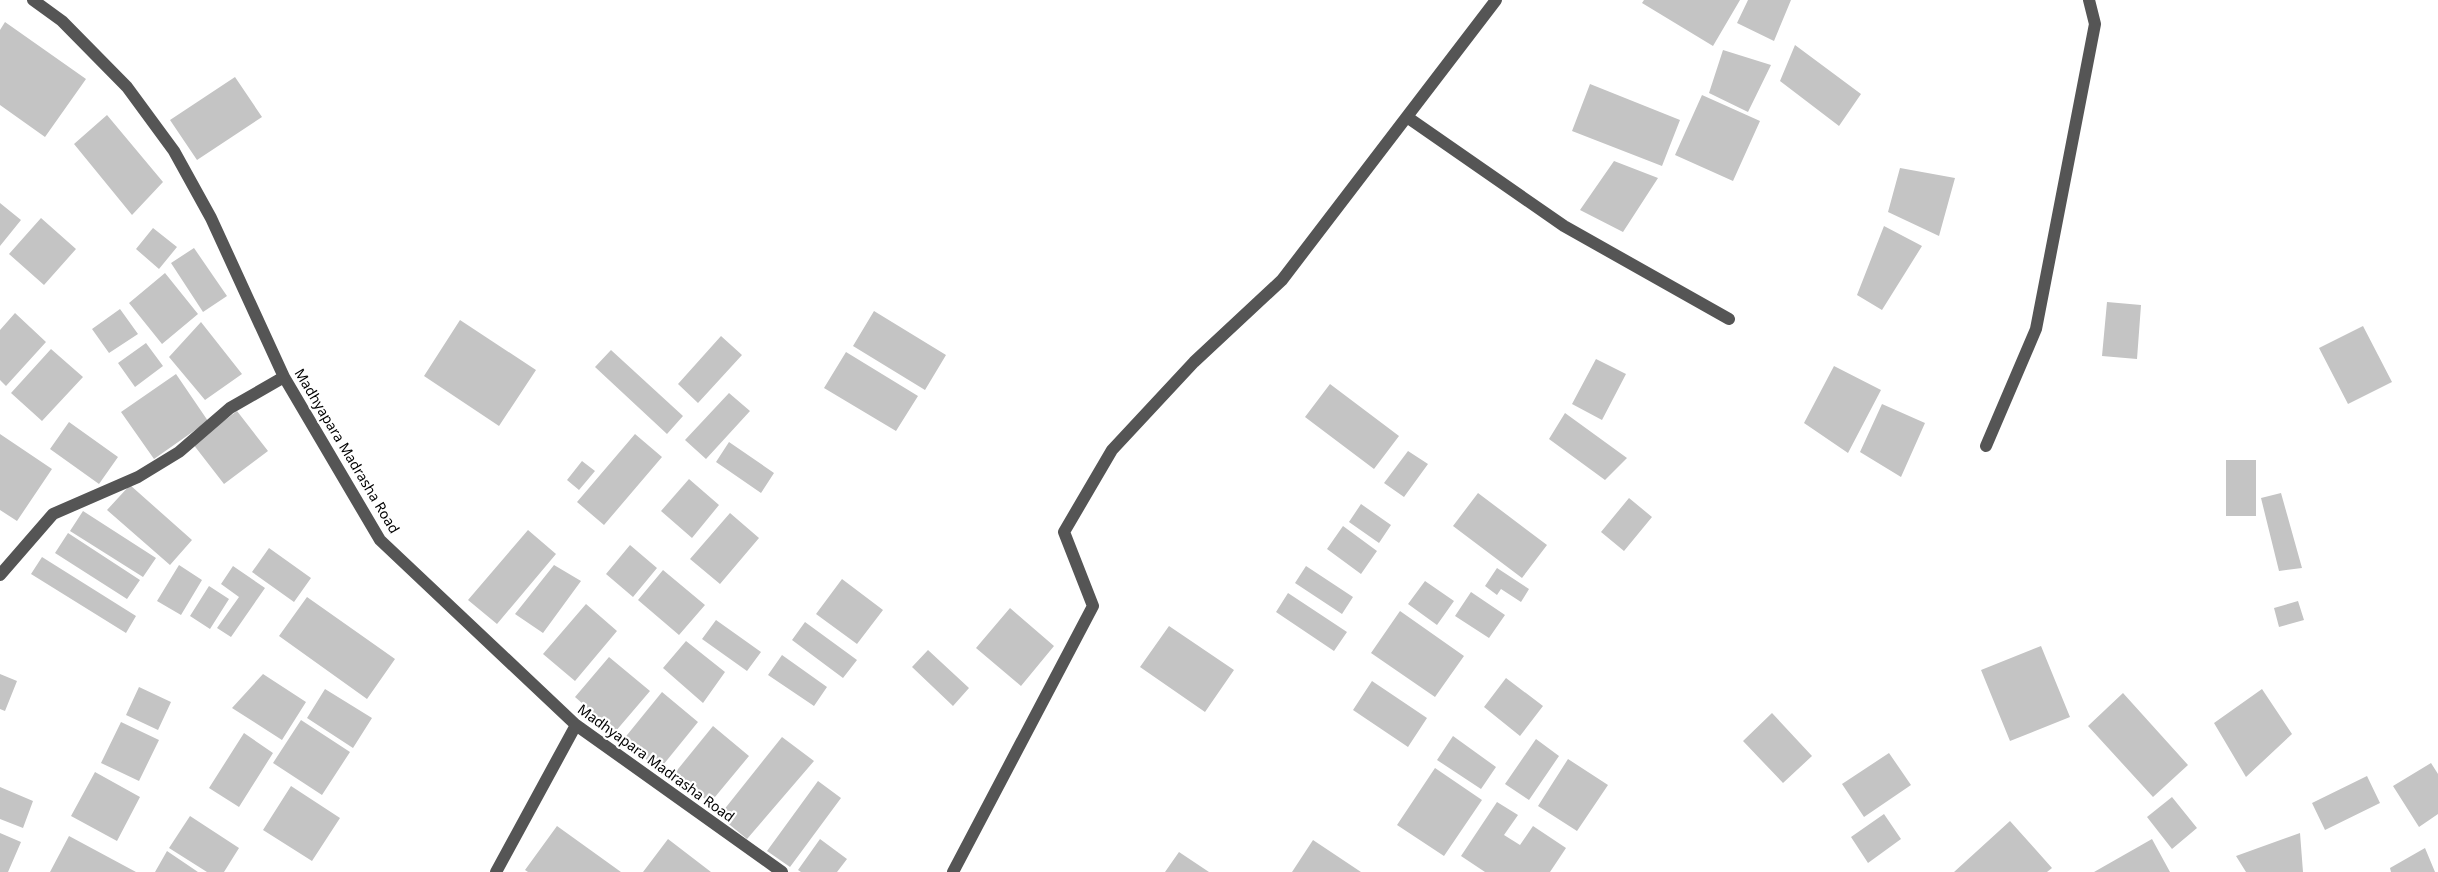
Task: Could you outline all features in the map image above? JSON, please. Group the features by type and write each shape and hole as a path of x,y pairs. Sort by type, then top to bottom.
{"street":[{"name":"Madhyapara Madrasha Road","path":"33,0 62,21 127,87 174,151 211,218 284,377 380,540 576,725 782,872"},
{"path":"953,872 1093,606 1064,532 1112,450 1194,362 1282,280 1496,0"},
{"path":"1986,446 2036,329 2094,24 2089,0"},
{"path":"1407,117 1564,226 1729,319"},
{"path":"0,575 53,514 138,477 179,452 230,408 284,377"},
{"path":"496,872 576,725"}],"building":[{"path":"1644,0 1740,0 1713,46 1642,3"},
{"path":"1748,0 1791,0 1774,41 1737,23"},
{"path":"5,22 86,79 45,137 0,105 0,30"},
{"path":"1795,45 1861,94 1839,126 1780,81"},
{"path":"1723,50 1771,65 1748,112 1709,93"},
{"path":"235,77 262,117 197,160 170,120"},
{"path":"1590,84 1680,120 1662,166 1572,131"},
{"path":"1702,95 1760,121 1733,181 1675,155"},
{"path":"107,115 163,182 132,215 74,144"},
{"path":"1614,161 1658,178 1623,232 1580,210"},
{"path":"1900,168 1955,178 1939,236 1888,212"},
{"path":"0,203 21,220 0,246"},
{"path":"41,218 76,249 44,285 9,254"},
{"path":"1884,226 1922,246 1882,310 1857,295"},
{"path":"153,228 177,247 159,269 136,249"},
{"path":"194,248 227,296 203,312 171,263"},
{"path":"165,273 198,314 162,344 129,303"},
{"path":"2107,302 2141,305 2137,359 2102,356"},
{"path":"120,309 138,334 109,353 92,329"},
{"path":"874,311 946,355 925,390 853,346"},
{"path":"15,313 46,342 6,386 0,380 0,330"},
{"path":"460,320 536,370 499,426 424,376"},
{"path":"201,322 242,374 205,400 169,357"},
{"path":"2363,326 2392,382 2348,404 2319,348"},
{"path":"721,336 742,355 698,403 678,384"},
{"path":"146,343 163,366 135,387 118,363"},
{"path":"51,349 83,377 42,421 11,393"},
{"path":"611,350 683,416 667,434 595,367"},
{"path":"846,352 918,396 896,431 824,388"},
{"path":"1596,359 1626,374 1602,420 1572,404"},
{"path":"1834,366 1881,390 1848,453 1804,423"},
{"path":"176,374 208,421 154,459 121,412"},
{"path":"1330,384 1399,436 1374,469 1305,417"},
{"path":"729,393 750,411 706,459 685,440"},
{"path":"1882,404 1925,423 1901,477 1860,452"},
{"path":"237,411 268,451 224,484 193,444"},
{"path":"1565,413 1627,458 1605,480 1549,439"},
{"path":"69,422 118,457 99,484 50,449"},
{"path":"0,434 52,469 17,521 0,510"},
{"path":"635,434 662,457 604,525 577,502"},
{"path":"729,442 774,473 761,493 716,462"},
{"path":"1408,451 1428,464 1404,497 1384,483"},
{"path":"2226,460 2256,460 2256,516 2226,516"},
{"path":"582,461 595,471 579,490 567,480"},
{"path":"689,479 719,505 692,538 661,511"},
{"path":"130,485 192,540 170,565 107,510"},
{"path":"1478,493 1547,545 1522,578 1453,526"},
{"path":"2281,493 2302,568 2279,571 2261,498"},
{"path":"1629,498 1652,517 1624,551 1601,532"},
{"path":"1361,504 1391,525 1379,543 1349,522"},
{"path":"83,511 156,558 143,577 70,531"},
{"path":"730,513 759,538 720,584 690,559"},
{"path":"1343,526 1377,551 1361,574 1327,549"},
{"path":"528,530 556,554 497,624 468,600"},
{"path":"68,533 140,580 127,599 55,553"},
{"path":"630,545 657,568 633,597 606,574"},
{"path":"269,548 311,578 294,602 252,572"},
{"path":"42,557 136,616 126,633 31,574"},
{"path":"179,565 202,580 181,615 157,601"},
{"path":"554,565 581,581 543,633 515,614"},
{"path":"233,566 265,588 231,637 217,628 239,597 221,584"},
{"path":"1306,566 1353,597 1342,614 1295,583"},
{"path":"1497,568 1529,589 1521,602 1501,589 1497,595 1485,586"},
{"path":"663,570 705,605 679,635 638,600"},
{"path":"842,579 883,610 857,644 816,614"},
{"path":"1425,581 1454,601 1437,625 1408,604"},
{"path":"209,586 229,599 210,629 190,616"},
{"path":"1471,592 1505,615 1489,638 1455,616"},
{"path":"1288,593 1347,632 1334,651 1276,612"},
{"path":"307,597 395,659 367,699 279,636"},
{"path":"2298,601 2304,620 2279,627 2274,608"},
{"path":"586,604 617,631 575,681 543,654"},
{"path":"1010,608 1054,646 1021,686 976,648"},
{"path":"1400,611 1464,656 1435,697 1371,653"},
{"path":"716,620 761,652 747,671 702,639"},
{"path":"805,622 857,660 843,678 792,640"},
{"path":"1169,626 1234,670 1205,712 1140,667"},
{"path":"686,641 725,672 703,703 663,668"},
{"path":"2041,646 2070,717 2010,741 1981,670"},
{"path":"928,650 969,688 953,706 912,667"},
{"path":"782,655 827,687 814,706 768,675"},
{"path":"609,657 650,691 615,732 575,697"},
{"path":"0,674 17,681 5,711 0,709"},
{"path":"263,674 306,702 282,740 232,708"},
{"path":"1506,678 1543,706 1520,736 1484,707"},
{"path":"1372,681 1427,718 1408,747 1353,710"},
{"path":"139,687 171,702 158,730 126,715"},
{"path":"325,689 372,718 353,748 307,718"},
{"path":"2262,689 2292,734 2246,777 2214,723"},
{"path":"662,692 698,722 659,770 623,740"},
{"path":"2123,693 2188,765 2153,797 2088,726"},
{"path":"1772,713 1812,756 1783,783 1743,741"},
{"path":"301,720 350,752 322,795 273,763"},
{"path":"121,722 159,740 139,781 101,763"},
{"path":"713,726 749,756 710,803 674,774"},
{"path":"244,733 273,753 239,807 209,788"},
{"path":"1453,736 1496,767 1481,789 1437,760"},
{"path":"782,737 814,761 747,839 719,816"},
{"path":"1536,739 1559,756 1529,800 1505,784"},
{"path":"1889,753 1911,785 1864,817 1842,784"},
{"path":"1568,759 1608,785 1577,831 1538,806"},
{"path":"2431,763 2438,774 2438,814 2419,827 2393,786"},
{"path":"1435,768 1482,800 1444,856 1397,825"},
{"path":"95,772 140,797 117,841 71,816"},
{"path":"2367,776 2380,803 2325,830 2312,803"},
{"path":"818,781 841,798 790,867 767,851"},
{"path":"291,786 340,818 312,861 263,830"},
{"path":"0,787 33,801 23,828 0,819"},
{"path":"2172,797 2197,828 2172,849 2147,817"},
{"path":"1497,802 1518,815 1504,835 1520,845 1533,826 1566,848 1550,872 1485,872 1461,856"},
{"path":"1884,814 1901,839 1868,863 1851,837"},
{"path":"190,816 239,848 224,872 207,872 169,848"},
{"path":"2010,821 2052,868 2047,872 1954,872"},
{"path":"557,826 621,872 528,872 525,870"},
{"path":"0,833 21,842 8,872 0,872"},
{"path":"2300,833 2303,872 2246,872 2236,856"},
{"path":"69,836 136,872 50,872"},
{"path":"668,839 711,872 643,872"},
{"path":"820,839 847,859 837,872 801,872 798,870"},
{"path":"2152,839 2170,872 2094,872"},
{"path":"1313,840 1361,872 1292,872"},
{"path":"2425,848 2435,872 2391,872 2390,868"},
{"path":"167,851 198,872 155,872"},
{"path":"1179,852 1209,872 1165,872"}]}
